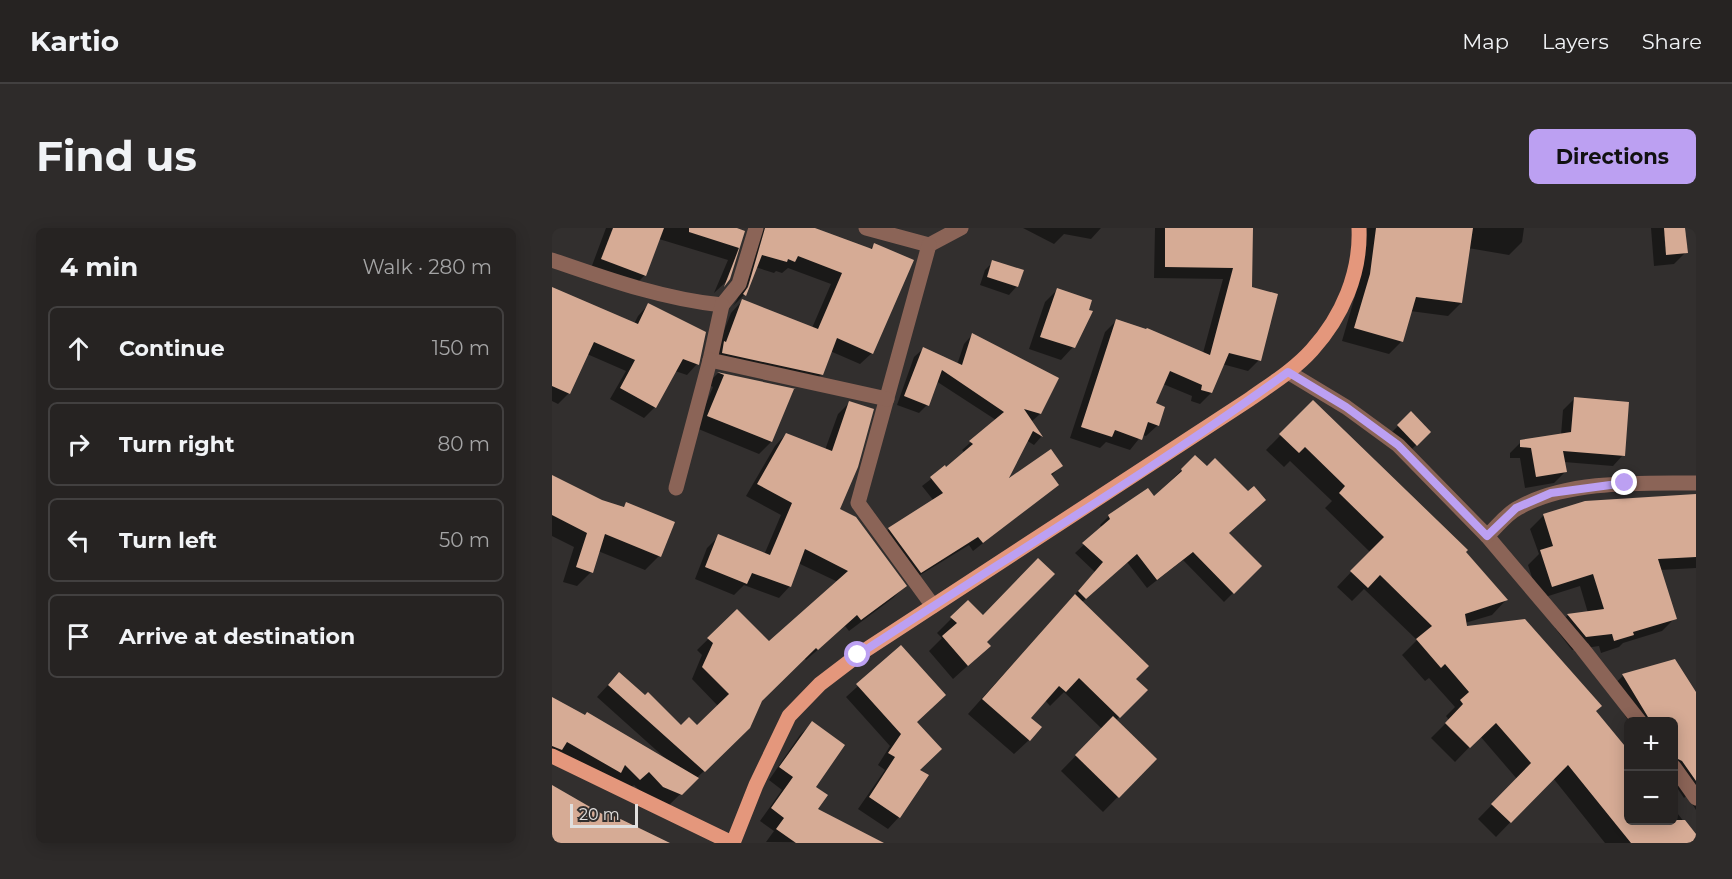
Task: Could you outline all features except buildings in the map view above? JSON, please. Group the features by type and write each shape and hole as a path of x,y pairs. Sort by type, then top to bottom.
{"main road":[{"path":"552,756 732,843 756,785 789,716 820,684 858,655 1250,399 1288,372 1312,350 1334,322 1353,282 1360,245 1359,228"}],"street":[{"path":"676,488 722,305 739,285 756,228"},
{"path":"866,228 929,245 961,228"},
{"path":"929,245 858,503 933,606"},
{"path":"552,260 600,277 689,302 722,305"},
{"path":"710,360 886,399"},
{"path":"1288,372 1346,407 1398,445 1487,536 1582,648 1636,717"},
{"path":"1487,536 1516,508 1551,493 1625,483 1696,483"},
{"path":"1677,771 1696,798"}],"route":[{"path":"858,655 1087,507 1288,372 1346,407 1398,445 1487,536 1516,508 1551,493 1625,483"}]}
